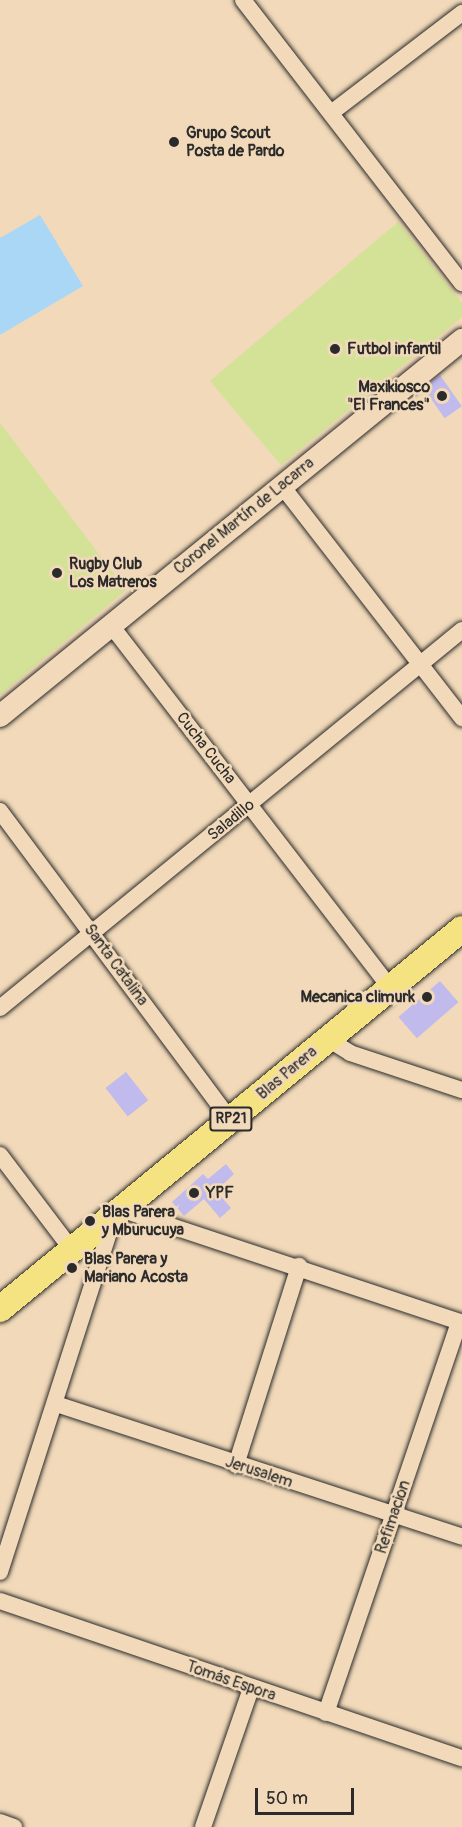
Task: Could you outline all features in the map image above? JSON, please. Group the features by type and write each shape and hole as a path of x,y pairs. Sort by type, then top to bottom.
{"main road":[{"name":"Blas Parera","path":"0,1309 462,929"}],"street":[{"path":"243,0 462,283"},
{"path":"331,113 462,13"},
{"name":"Coronel Martín de Lacarra","path":"0,716 110,624 462,340"},
{"path":"282,486 462,718"},
{"name":"Cucha Cucha","path":"110,624 390,987"},
{"name":"Saladillo","path":"0,1008 462,630"},
{"name":"Santa Catalina","path":"0,811 230,1120"},
{"path":"328,1039 350,1053 462,1090"},
{"path":"0,1155 73,1251"},
{"path":"0,1572 118,1214 298,1266 460,1322"},
{"path":"236,1465 298,1266"},
{"name":"Refimacion","path":"326,1713 460,1322"},
{"name":"Jerusalem","path":"56,1404 236,1465 462,1537"},
{"name":"Tomás Espora","path":"0,1601 462,1758"},
{"path":"203,1827 251,1688"},
{"path":"0,1822 14,1827"}],"green space":[{"name":"Futbol infantil","path":"398,222 462,303 462,317 281,465 210,381"},
{"name":"Rugby Club Los Matreros","path":"0,423 126,590 0,695"}],"water":[{"path":"40,215 83,286 0,335 0,238"}],"building":[{"name":"Maxikiosco \"El Frances\"","path":"440,375 462,406 445,418 423,387"},
{"path":"440,981 458,1002 417,1038 398,1017"},
{"path":"126,1072 148,1100 128,1116 106,1088"},
{"path":"226,1164 234,1174 216,1191 231,1208 220,1218 204,1199 184,1216 172,1202 203,1174 208,1179"}],"place":[{"name":"Grupo Scout Posta de Pardo","path":"174,142"},
{"name":"Futbol infantil","path":"335,349"},
{"name":"Maxikiosco \"El Frances\"","path":"442,396"},
{"name":"Rugby Club Los Matreros","path":"57,573"},
{"name":"Mecanica climurk","path":"427,997"},
{"name":"YPF","path":"194,1193"},
{"name":"Blas Parera y Mburucuya","path":"90,1221"},
{"name":"Blas Parera y Mariano Acosta","path":"72,1268"}]}
